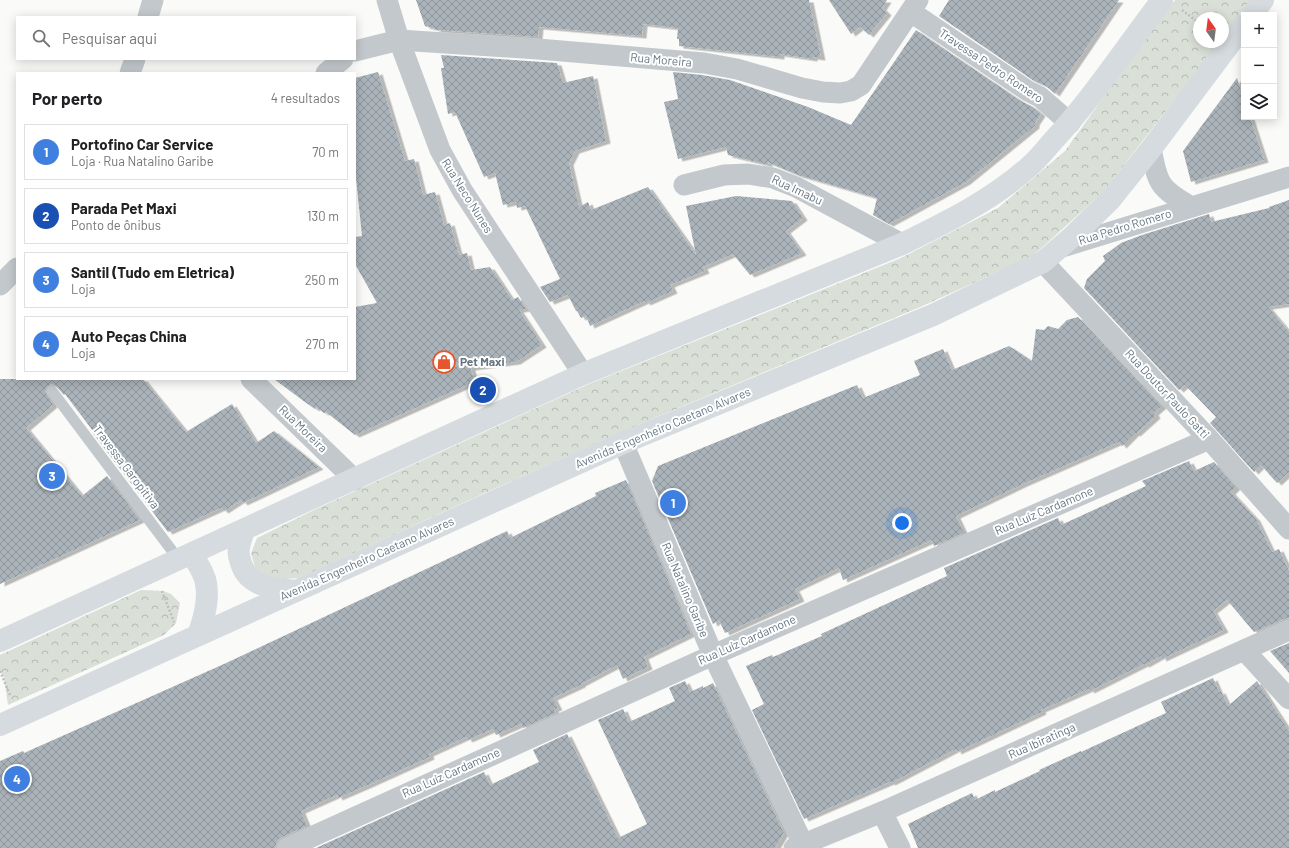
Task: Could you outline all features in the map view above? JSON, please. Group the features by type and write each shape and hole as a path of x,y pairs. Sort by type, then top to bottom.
{"main road":[{"path":"0,641 355,480 583,374 902,244 950,221 994,194 1031,165 1070,123 1162,0"},
{"path":"1254,12 1263,0"},
{"name":"Avenida Engenheiro Caetano Alvares","path":"0,725 623,443 933,315 1051,255 1111,199 1241,29"},
{"path":"244,530 239,549 239,558 242,568 248,577 264,586 295,591"},
{"path":"186,557 200,568 207,590 204,614 198,635"}],"street":[{"path":"148,16 153,0"},
{"name":"Rua Neco Nunes","path":"387,0 399,40 440,150 462,190 583,374"},
{"name":"Rua Moreira","path":"356,51 399,40 538,49 704,63 737,69 802,88 840,93 861,85 914,6"},
{"name":"Travessa Pedro Romero","path":"914,6 1028,91 1040,97 1070,123"},
{"path":"130,72 135,60"},
{"path":"327,72 342,60"},
{"name":"Rua Pedro Romero","path":"1150,149 1162,185 1169,192 1191,207"},
{"name":"Rua Imabu","path":"684,186 724,175 748,174 773,178 796,187 902,244"},
{"name":"Rua Pedro Romero","path":"1051,255 1191,207 1289,177"},
{"name":"Rua Doutor Paulo Gatti","path":"1051,255 1289,530"},
{"path":"0,285 16,269"},
{"name":"Rua Moreira","path":"252,380 355,480"},
{"name":"Rua Luíz Cardamone","path":"287,848 713,655 1209,439"},
{"name":"Rua Natalino Garibe","path":"623,443 713,655 799,846"},
{"name":"Rua Ibiratinga","path":"799,846 882,812 1289,630"},
{"path":"1245,650 1289,699"},
{"path":"882,812 900,848"}],"lane":[{"name":"Travessa Garopitiva","path":"52,391 186,557"}],"path":[{"path":"1181,9 1193,18"},
{"path":"158,569 160,586 174,623"},
{"path":"0,671 10,695 17,692"}],"green space":[{"path":"1175,0 1251,0 1229,28 1229,12 1193,12 1193,48 1214,48 1104,191 1033,256 918,308 640,424 299,578 268,580 257,574 251,553 257,538 316,509 589,384 901,258 998,208 1065,151 1148,35"},
{"path":"141,590 163,591 171,594 180,603 176,623 164,635 8,705 4,678 0,671 0,655"}],"building":[{"path":"416,0 809,0 821,58 813,57 813,59 780,54 780,57 679,46 679,39 677,39 678,28 643,24 642,36 539,27 538,37 437,30 425,26"},
{"path":"829,0 887,0 882,8 887,13 869,35 860,27 851,34"},
{"path":"949,0 1119,0 1055,94 1046,86 1034,81 939,16"},
{"path":"916,30 1021,101 1033,107 1041,114 1035,123 1035,126 966,182 889,224 873,215 877,198 798,175 767,162 769,165 728,155 726,147 678,159 664,102 678,99 673,72 730,80 808,107 851,125"},
{"path":"441,55 557,63 563,83 593,76 606,141 575,151 569,163 579,207 588,202 591,210 648,187 696,255 686,206 736,196 792,201 803,218 786,231 802,253 750,275 733,254 703,267 705,271 670,285 673,291 646,303 645,301 590,326 586,316 581,318 576,311 568,295 550,302 540,287 560,279 525,206 517,208 516,202 503,205 495,173 484,177 455,112 448,114 441,68 444,68"},
{"path":"378,72 405,161 414,159 423,195 435,192 444,225 450,223 459,255 467,253 471,270 490,267 512,300 518,297 526,309 519,310 542,345 516,362 471,368 474,382 355,435 326,412 324,413 316,407 315,409 275,380 356,380 356,307 377,303 356,266 356,237 362,236 356,178 356,78"},
{"path":"1237,78 1241,90 1241,120 1251,120 1264,160 1191,182 1183,151"},
{"path":"1289,200 1289,304 1268,307 1289,332 1289,472 1277,483 1261,465 1254,472 1210,423 1216,417 1185,385 1179,390 1084,288 1087,279 1105,261 1103,256 1121,243 1209,214 1211,222 1269,208"},
{"path":"1078,317 1162,406 1154,413 1156,416 1122,446 1119,442 1023,484 956,516 964,533 934,546 932,540 843,580 839,568 795,589 800,599 725,633 719,620 713,624 652,481 658,466 857,385 863,398 920,375 914,361 943,349 952,370 1009,346 1032,361 1036,329 1044,330 1048,326 1058,329 1067,320"},
{"path":"0,379 144,380 186,432 232,404 256,443 274,431 319,467 243,503 241,500 224,511 221,508 168,532 65,394 64,395 55,385 51,384 45,391 53,405 26,428 82,496 107,476 140,520 0,584"},
{"path":"1189,461 1194,471 1214,462 1236,487 1231,492 1256,519 1272,552 1279,549 1289,571 1289,618 1254,632 1227,600 1213,611 1224,630 1162,659 1161,656 1090,691 1089,689 1041,710 1042,712 957,752 956,749 891,783 890,782 804,819 752,710 764,704 746,666 772,655 773,657 822,636 821,634 947,576 944,568 1058,518 1061,525 1146,486 1142,481"},
{"path":"626,480 691,634 644,657 648,667 623,679 617,665 581,685 553,698 558,708 554,709 556,713 523,728 521,724 496,735 493,729 468,740 466,737 429,754 430,757 368,785 338,798 337,795 301,811 307,826 282,837 277,841 275,848 0,848 0,761 23,751 24,753 224,664 507,531 510,538 596,496 595,493"},
{"path":"1289,643 1289,673 1270,651"},
{"path":"1213,678 1219,692 1221,691 1228,706 1257,681 1289,731 1289,848 918,848 908,824 972,793 975,800 995,790 995,792 1040,771 1039,770 1166,713 1161,702"},
{"path":"685,681 690,692 713,683 784,833 775,848 316,848 484,772 490,785 539,762 533,750 567,734 618,838 647,824 598,720 623,709 629,722 675,701 669,688"}],"place":[{"name":"Pet Maxi","path":"444,362"},
{"name":"Parada Pet Maxi","path":"483,390"},
{"name":"Santil (Tudo em Eletrica)","path":"52,476"},
{"name":"Portofino Car Service","path":"673,503"},
{"name":"Auto Peças China","path":"17,779"}]}
